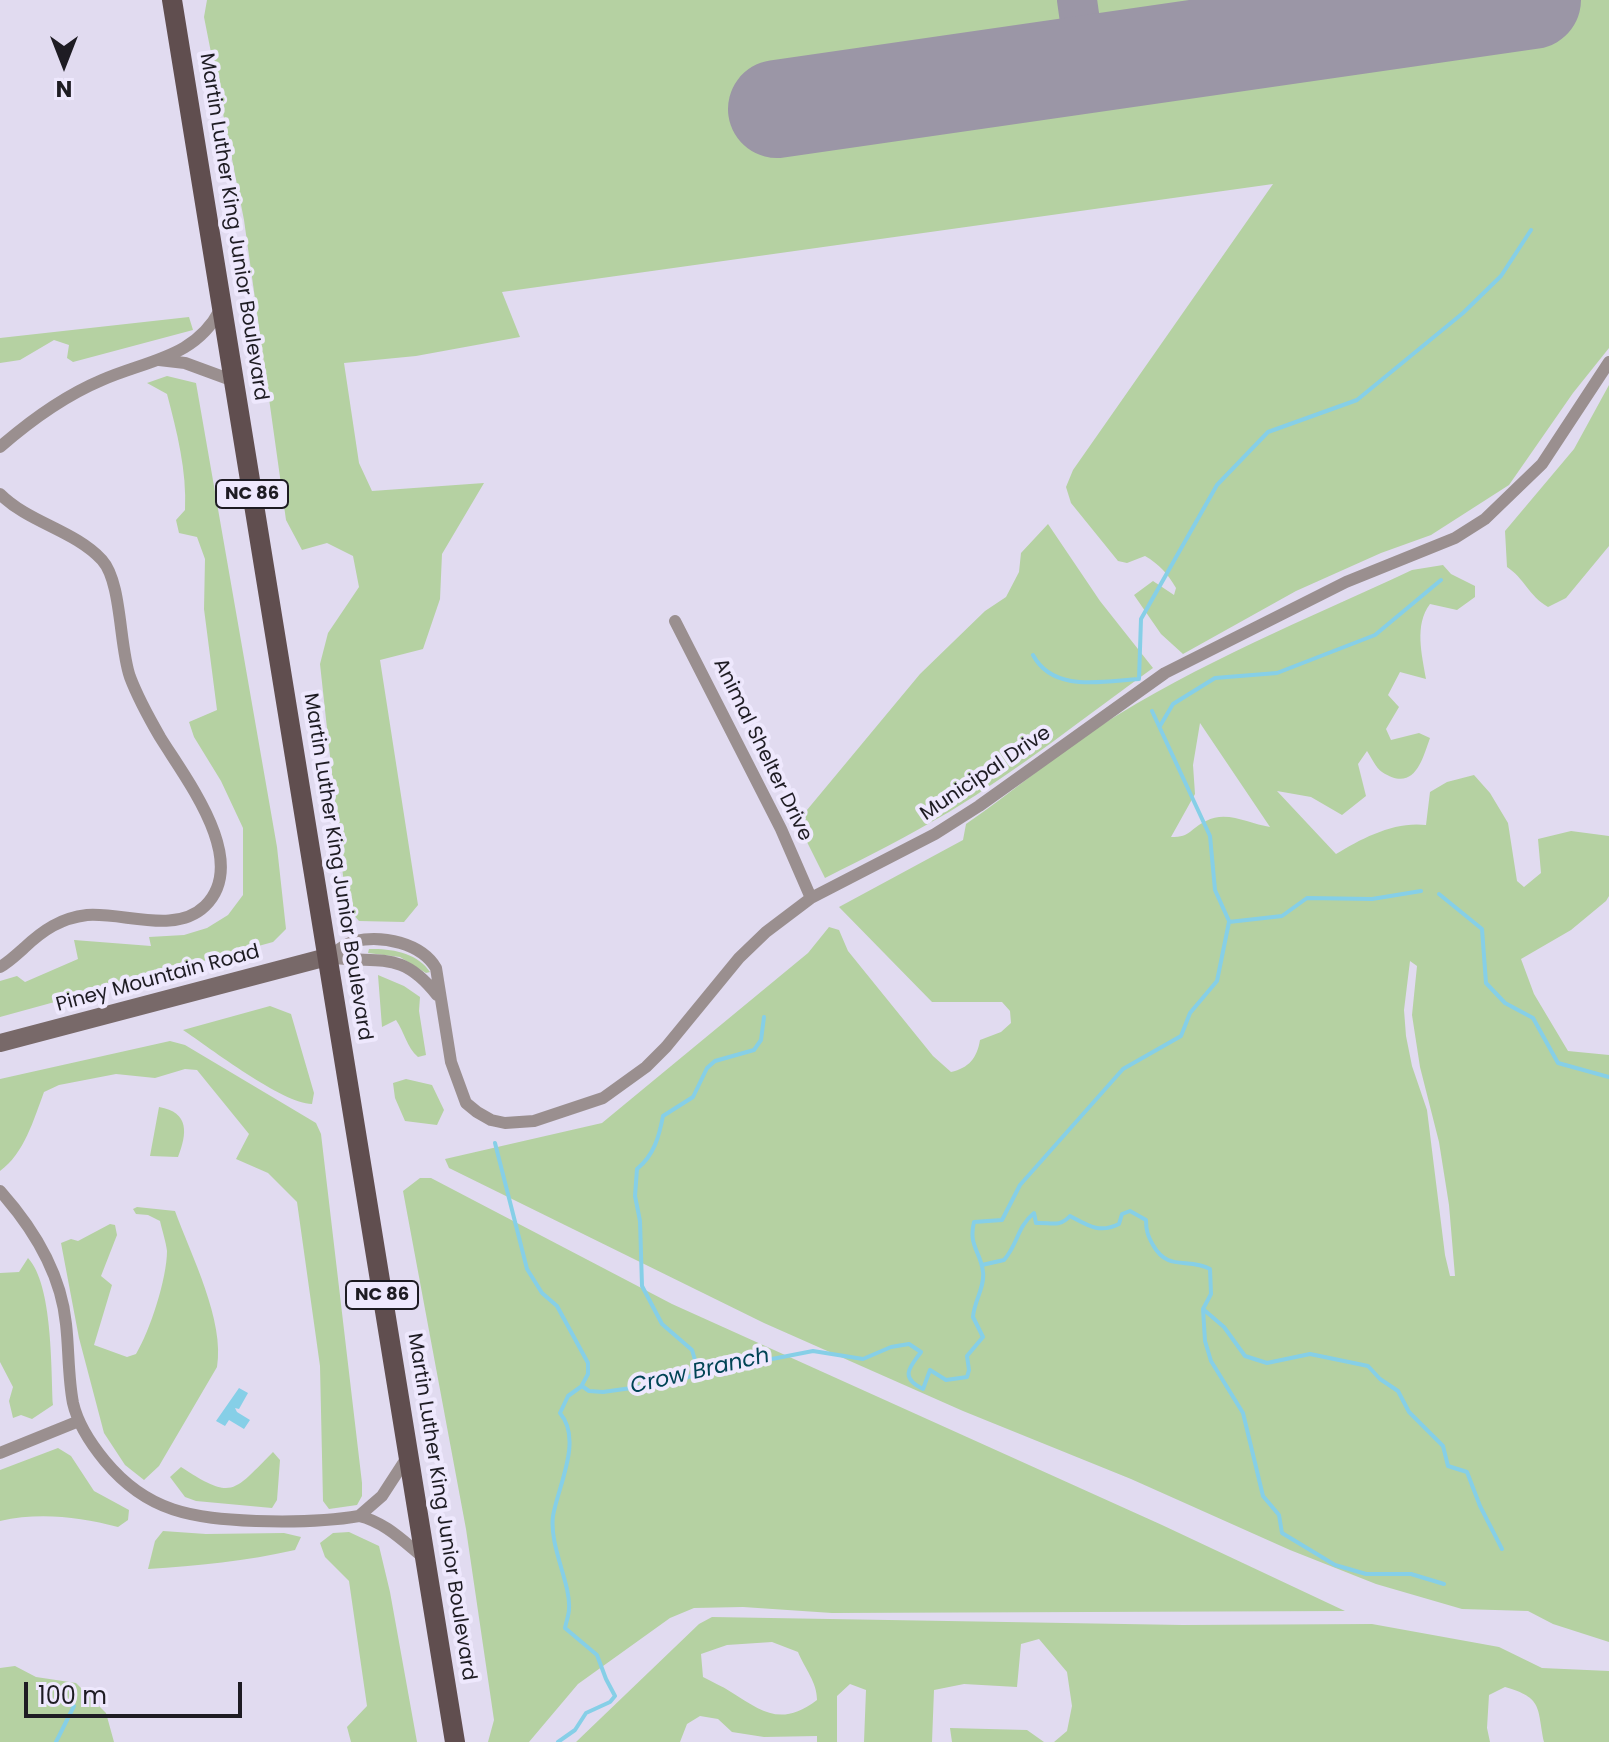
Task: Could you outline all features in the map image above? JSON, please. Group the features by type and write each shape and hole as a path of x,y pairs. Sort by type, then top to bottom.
{"main road":[{"name":"Martin Luther King Junior Boulevard","path":"172,0 455,1742"}],"street":[{"path":"0,447 39,415 75,393 191,344 210,329 222,307"},
{"path":"159,360 185,363 234,381"},
{"name":"Municipal Drive","path":"327,957 353,941 377,940 400,943 419,950 431,960 436,968 451,1062 466,1103 491,1120 505,1123 534,1121 603,1098 646,1067 739,958 766,932 811,898 935,834 1165,673 1346,582 1455,538 1485,519 1542,464 1609,362"},
{"path":"0,494 22,511 82,543 103,561 112,580 130,676 158,733 208,814 221,868 217,889 205,905 187,918 169,920 107,915 71,918 44,930 0,967"},
{"name":"Animal Shelter Drive","path":"675,621 781,829 811,898"},
{"path":"327,957 357,962 397,962 423,977 439,997"},
{"name":"Piney Mountain Road","path":"0,1043 327,957"},
{"path":"0,1191 37,1240 59,1291 66,1321 73,1405 94,1448 115,1473 143,1496 171,1510 211,1519 309,1521 359,1516 371,1519 425,1559"},
{"path":"0,1453 79,1421"},
{"path":"359,1516 382,1496 408,1456"}],"green space":[{"path":"207,0 1609,0 1609,348 1573,393 1509,485 1431,535 1381,553 1296,591 1183,654 1161,634 1134,595 1153,581 1174,595 1176,588 1170,578 1145,556 1127,563 1118,561 1071,503 1066,487 1073,470 1273,184 502,292 520,337 416,356 344,363 359,463 372,491 484,483 442,554 440,599 423,649 380,660 418,905 404,922 359,921 352,913 345,894 320,664 328,633 359,587 353,556 327,543 302,550 286,520 244,220 204,17"},
{"path":"189,317 193,330 73,362 67,358 69,345 54,340 20,360 0,363 0,338"},
{"path":"167,376 196,383 277,847 286,929 273,942 0,1017 0,981 17,976 25,982 78,959 74,940 151,946 149,937 184,935 207,928 228,915 243,895 243,828 189,722 217,710 204,609 205,559 197,537 179,533 176,520 185,510 185,495 178,437 167,394 147,383"},
{"path":"1609,385 1609,546 1566,598 1548,607 1507,567 1505,531 1574,449"},
{"path":"1048,524 1100,601 1153,668 1027,760 949,812 825,878 797,822 920,674 985,611 1006,597 1019,572 1021,553"},
{"path":"1443,565 1451,574 1475,586 1475,597 1457,610 1430,604 1421,631 1426,679 1400,672 1388,695 1399,707 1386,729 1391,740 1419,733 1430,738 1420,764 1409,777 1393,778 1380,770 1367,751 1358,764 1366,796 1342,815 1311,797 1277,791 1336,854 1391,828 1426,825 1430,792 1447,782 1474,775 1490,793 1508,823 1517,881 1524,887 1541,873 1538,839 1571,831 1609,836 1609,896 1606,901 1571,930 1521,959 1534,994 1568,1051 1609,1055 1609,1642 1553,1624 1528,1611 1462,1609 1376,1584 1290,1550 764,1323 449,1168 445,1159 602,1123 808,953 829,927 839,930 848,951 933,1056 951,1072 963,1068 974,1057 980,1040 1001,1032 1011,1023 1010,1011 1002,1002 932,1002 839,907 963,840 966,824 1083,738 1137,703 1253,643 1412,570","holes":["1200,723 1270,827 1222,817 1206,821 1183,836 1171,837 1195,794 1193,765","1410,961 1417,966 1412,1015 1420,1067 1439,1142 1449,1205 1455,1276 1450,1276 1445,1255 1427,1110 1412,1066 1406,1036 1404,1010"]},
{"path":"369,949 411,956 430,972 426,973 400,957 368,953"},
{"path":"378,975 420,997 419,1011 426,1055 418,1057 414,1053 396,1020 382,1027"},
{"path":"270,1006 291,1014 314,1093 312,1104 283,1095 183,1030"},
{"path":"170,1041 185,1045 316,1123 321,1134 362,1483 362,1496 357,1505 329,1509 323,1501 320,1366 297,1202 268,1173 236,1159 249,1134 197,1070 185,1069 155,1078 116,1074 59,1085 44,1092 22,1146 0,1171 0,1079"},
{"path":"406,1079 432,1085 444,1110 437,1125 405,1121 395,1098 393,1083"},
{"path":"159,1107 176,1114 184,1125 178,1157 150,1156"},
{"path":"420,1178 431,1178 672,1304 1345,1611 832,1613 743,1607 694,1608 670,1618 578,1684 529,1742 488,1742 494,1720 466,1529 403,1191"},
{"path":"133,1209 175,1211 205,1288 218,1349 217,1367 159,1466 144,1480 125,1465 104,1433 79,1338 61,1243 71,1239 78,1241 110,1224 115,1225 117,1235 101,1276 112,1285 94,1345 127,1357 136,1354 157,1304 167,1251 160,1221 136,1214"},
{"path":"28,1258 42,1287 46,1307 53,1405 32,1419 21,1415 13,1418 9,1401 13,1387 0,1362 0,1273 19,1272"},
{"path":"58,1448 71,1456 94,1491 129,1510 128,1520 118,1527 59,1517 0,1521 0,1470"},
{"path":"273,1452 280,1460 277,1500 272,1508 196,1501 185,1497 170,1477 181,1467 212,1485 232,1487 249,1476"},
{"path":"163,1531 284,1533 301,1537 295,1550 277,1554 148,1569 155,1541"},
{"path":"349,1532 379,1546 417,1742 351,1742 347,1727 367,1706 349,1581 325,1557 320,1543 333,1533"},
{"path":"712,1617 1183,1625 1372,1624 1499,1647 1542,1668 1609,1671 1609,1742 1544,1742 1539,1712 1532,1700 1505,1687 1489,1695 1487,1728 1490,1742 1054,1742 1067,1731 1072,1706 1067,1672 1039,1639 1021,1644 1017,1687 964,1684 934,1690 932,1742 864,1742 866,1690 850,1684 837,1696 837,1742 817,1742 817,1736 764,1737 732,1732 718,1719 700,1716 687,1724 680,1742 576,1742 699,1624","holes":["772,1642 798,1652 813,1681 817,1700 793,1713 772,1714 703,1677 701,1654 727,1645"]},
{"path":"15,1666 36,1677 76,1683 106,1713 114,1742 0,1742 0,1668"},
{"path":"950,1728 1027,1730 1044,1742 952,1742"}],"water":[{"path":"239,1388 248,1393 239,1409 235,1408 250,1420 244,1429 229,1420 225,1426 216,1421"}],"waterway":[{"path":"1033,655 1042,667 1066,680 1139,679 1141,619 1217,485 1268,432 1357,400 1463,313 1501,276 1531,230"},
{"path":"1160,726 1173,704 1215,678 1277,673 1375,635 1441,580"},
{"path":"1152,711 1210,836 1215,890 1229,921"},
{"name":"Crow Branch","path":"558,1742 575,1730 586,1713 610,1702 615,1696 597,1655 565,1628 569,1599 554,1540 553,1516 569,1450 567,1424 560,1413 568,1396 582,1386 589,1391 603,1392 674,1382 741,1358 772,1359 813,1351 863,1359 891,1347 909,1344 921,1352 909,1371 915,1385 923,1389 930,1370 946,1380 967,1377 967,1356 983,1337 973,1317 983,1278 973,1237 974,1222 1002,1220 1020,1185 1123,1069 1181,1036 1190,1013 1217,981 1229,922 1282,916 1307,898 1372,899 1421,891"},
{"name":"Crow Branch","path":"1439,894 1482,929 1486,983 1505,1003 1533,1018 1558,1063 1609,1077"},
{"path":"699,1373 692,1350 662,1324 642,1286 640,1221 635,1196 637,1169 655,1145 663,1116 693,1097 707,1068 715,1061 754,1050 761,1040 764,1017"},
{"path":"495,1143 527,1269 542,1293 557,1306 588,1363 588,1374 582,1385"},
{"path":"982,1265 1004,1260 1024,1224 1034,1213 1036,1223 1058,1223 1070,1216 1093,1227 1105,1228 1119,1224 1122,1214 1130,1211 1146,1220 1151,1242 1165,1258 1210,1269 1211,1294 1203,1309 1224,1327 1245,1356 1267,1363 1310,1354 1368,1366 1398,1391 1409,1412 1443,1446 1448,1466 1467,1472 1502,1549"},
{"path":"1203,1309 1205,1341 1211,1361 1243,1413 1263,1496 1279,1515 1282,1533 1335,1565 1366,1574 1411,1574 1444,1584"},
{"path":"56,1742 74,1706"}],"taxiway":[{"path":"1077,0 1086,64"}],"runway":[{"path":"777,109 1532,0"}]}
